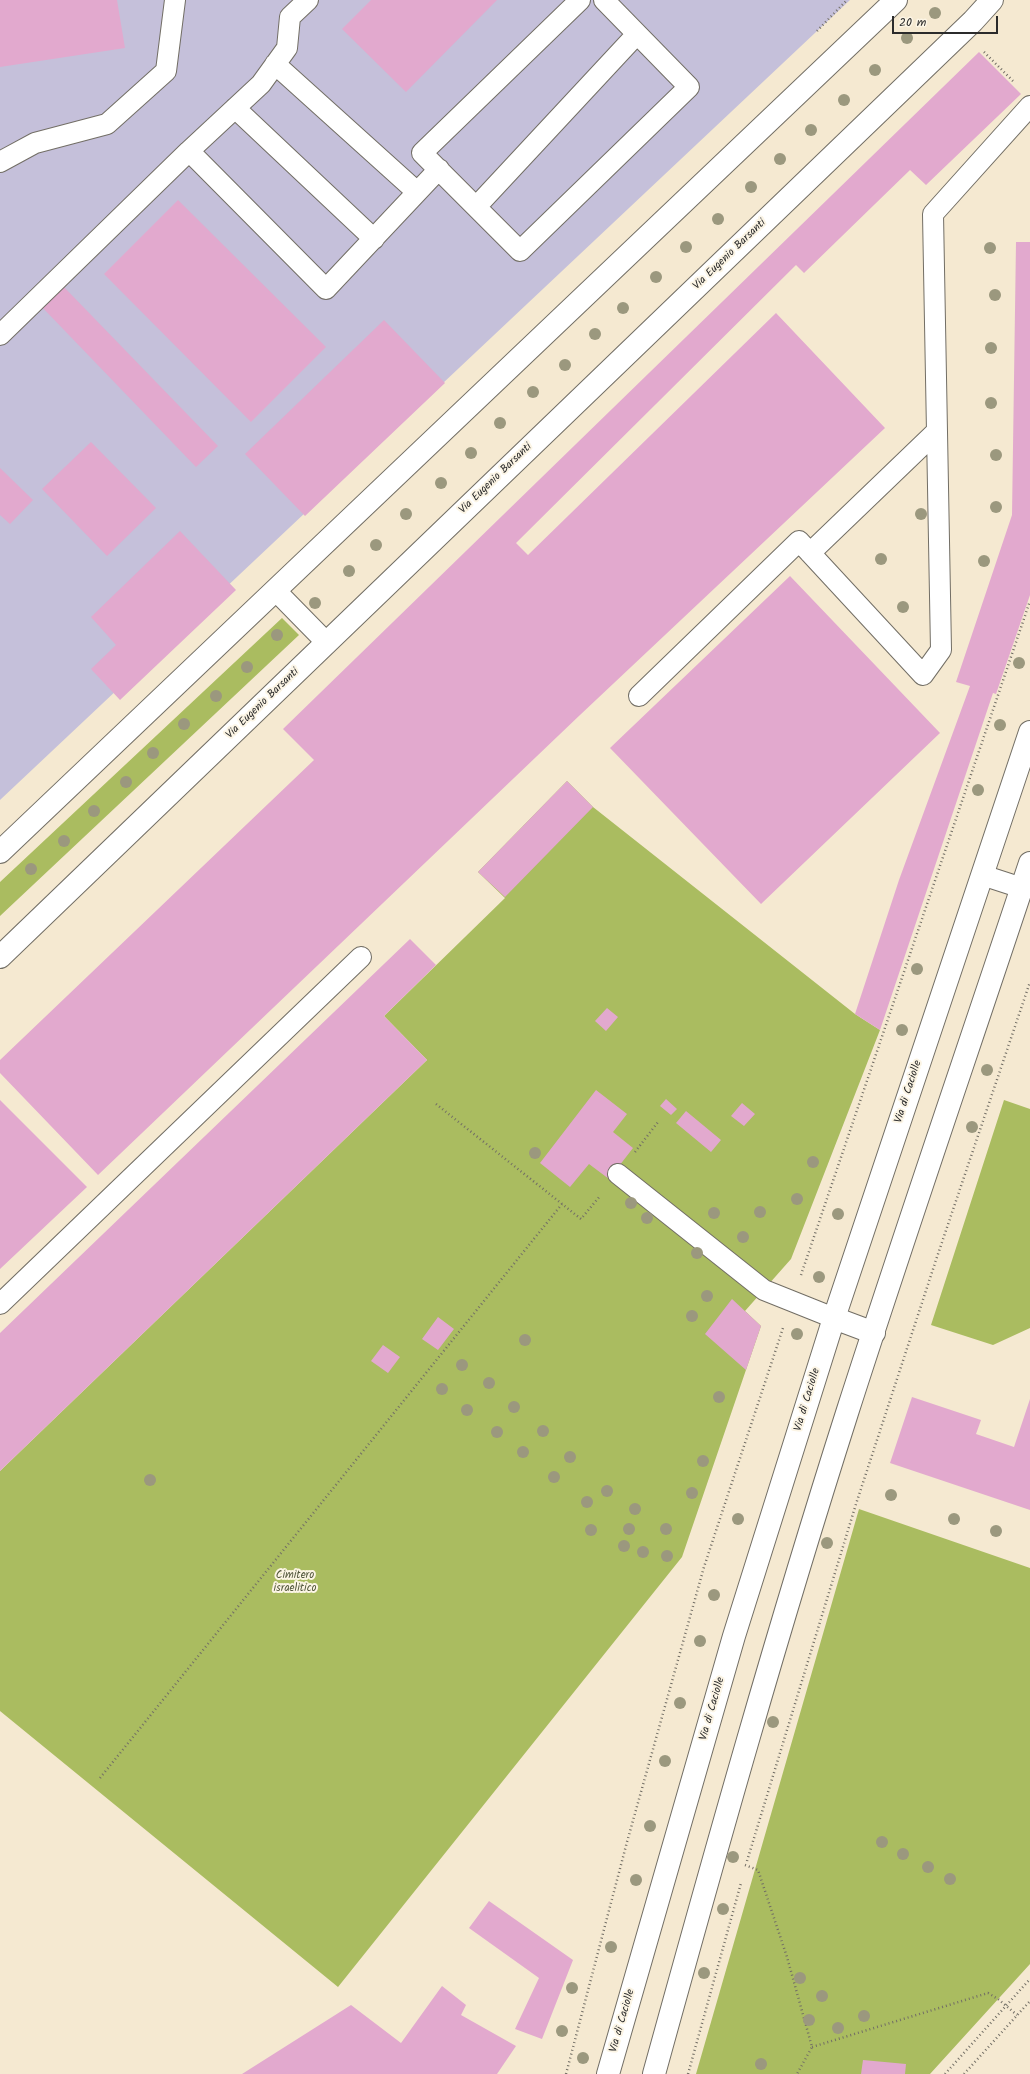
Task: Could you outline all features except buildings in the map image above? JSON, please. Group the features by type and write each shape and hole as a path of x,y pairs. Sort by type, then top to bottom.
{"street":[{"path":"0,852 896,0"},
{"name":"Via Eugenio Barsanti","path":"0,957 956,38 992,0"},
{"name":"Via di Caciolle","path":"608,2074 734,1636 834,1318 1030,732"},
{"path":"654,2074 730,1798 791,1592 845,1418 1030,863"},
{"path":"834,1318 874,1333"}],"lane":[{"path":"0,162 35,143 107,124 166,71 174,0"},
{"path":"0,335 189,151 261,84 287,48 290,17 308,0"},
{"path":"580,0 422,153 520,251 689,87 604,0"},
{"path":"476,207 637,34"},
{"path":"275,64 417,192"},
{"path":"638,696 800,541 923,675 941,650 933,214 1030,106"},
{"path":"235,108 374,239"},
{"path":"189,151 326,290 439,169"},
{"path":"810,553 937,431"},
{"path":"276,591 326,642"},
{"path":"982,875 1022,888"},
{"path":"0,1304 361,957"},
{"path":"618,1174 764,1290 834,1318"}],"path":[{"path":"984,51 1014,83"},
{"path":"566,2074 627,1842 704,1566 1030,601"},
{"path":"743,1873 856,1504 942,1242 1030,982"},
{"path":"436,1104 581,1219 658,1122"},
{"path":"100,1778 562,1204"},
{"path":"746,1865 758,1870 787,1957 812,2047"},
{"path":"688,2074 741,1880"},
{"path":"944,2074 1030,1979"},
{"path":"797,2074 812,2047 988,1993 998,1999 1017,2015"},
{"path":"964,2074 1030,2001"}],"shaded area":[{"path":"0,0 850,0 0,800"}],"green space":[{"path":"282,618 299,635 0,916 0,882"},
{"name":"Cimitero israelitico","path":"567,781 593,807 855,1014 880,1030 791,1259 745,1311 761,1326 682,1557 338,1987 0,1711 0,1471 427,1060 384,1016 505,898 478,872"},
{"path":"1004,1100 1030,1109 1030,1328 993,1345 931,1325"},
{"path":"859,1509 1030,1568 1030,1964 930,2074 696,2074"}]}
